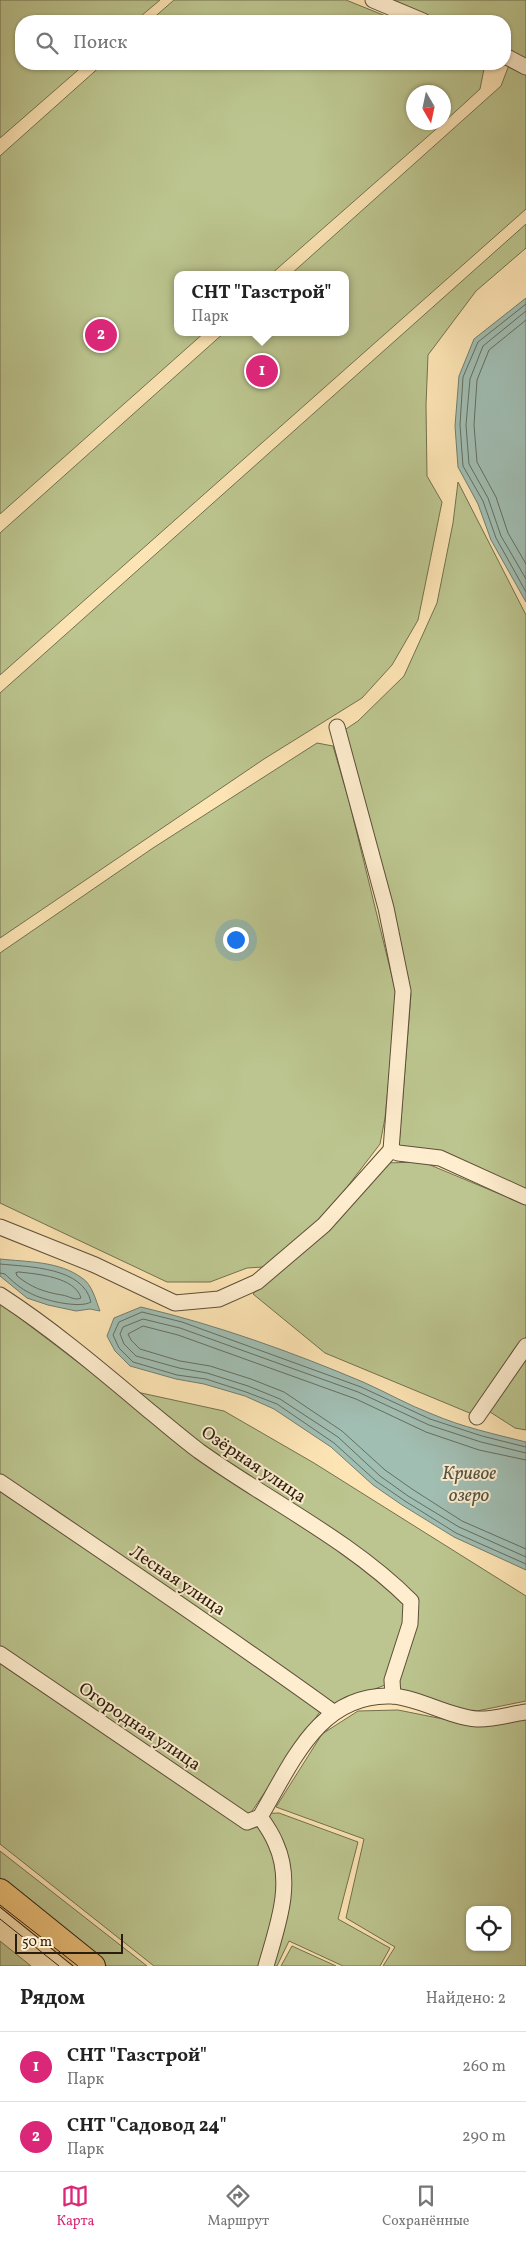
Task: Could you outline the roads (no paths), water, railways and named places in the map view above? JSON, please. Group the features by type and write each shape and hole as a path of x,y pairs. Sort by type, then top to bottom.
{"main road":[{"path":"0,1891 93,1966"}],"street":[{"path":"373,0 409,15"},
{"path":"511,59 526,66"},
{"path":"0,1227 95,1264 175,1303 219,1299 257,1282 324,1225 392,1150 403,991 386,908 337,727"},
{"path":"392,1150 398,1153 440,1158 526,1197"},
{"name":"Озёрная улица","path":"0,1295 22,1309 84,1357 198,1450 340,1544 391,1581 411,1602 410,1624 392,1680 393,1696"},
{"path":"476,1416 526,1346"},
{"name":"Лесная улица","path":"0,1482 146,1583 201,1618 333,1712"},
{"name":"Огородная улица","path":"0,1654 246,1822 260,1816"},
{"path":"266,1966 284,1898 282,1869 277,1844 260,1816 315,1728 333,1712 364,1699 393,1696 477,1719 526,1712"}],"water":[{"path":"526,298 526,602 491,540 478,504 458,467 455,426 459,376 474,339"},
{"path":"0,1259 42,1263 73,1272 88,1284 100,1311 90,1309 76,1311 27,1298 0,1276"},
{"name":"Кривое озеро","path":"141,1307 198,1322 254,1340 363,1382 443,1419 526,1442 526,1570 454,1537 402,1505 373,1485 331,1447 274,1409 245,1396 130,1366 115,1351 107,1336 114,1318"}],"tram line":[{"path":"0,1905 78,1966"},
{"path":"0,1919 59,1966"}],"place":[{"name":"СНТ \"Садовод 24\"","path":"101,335"},
{"name":"СНТ \"Газстрой\"","path":"262,371"}]}
